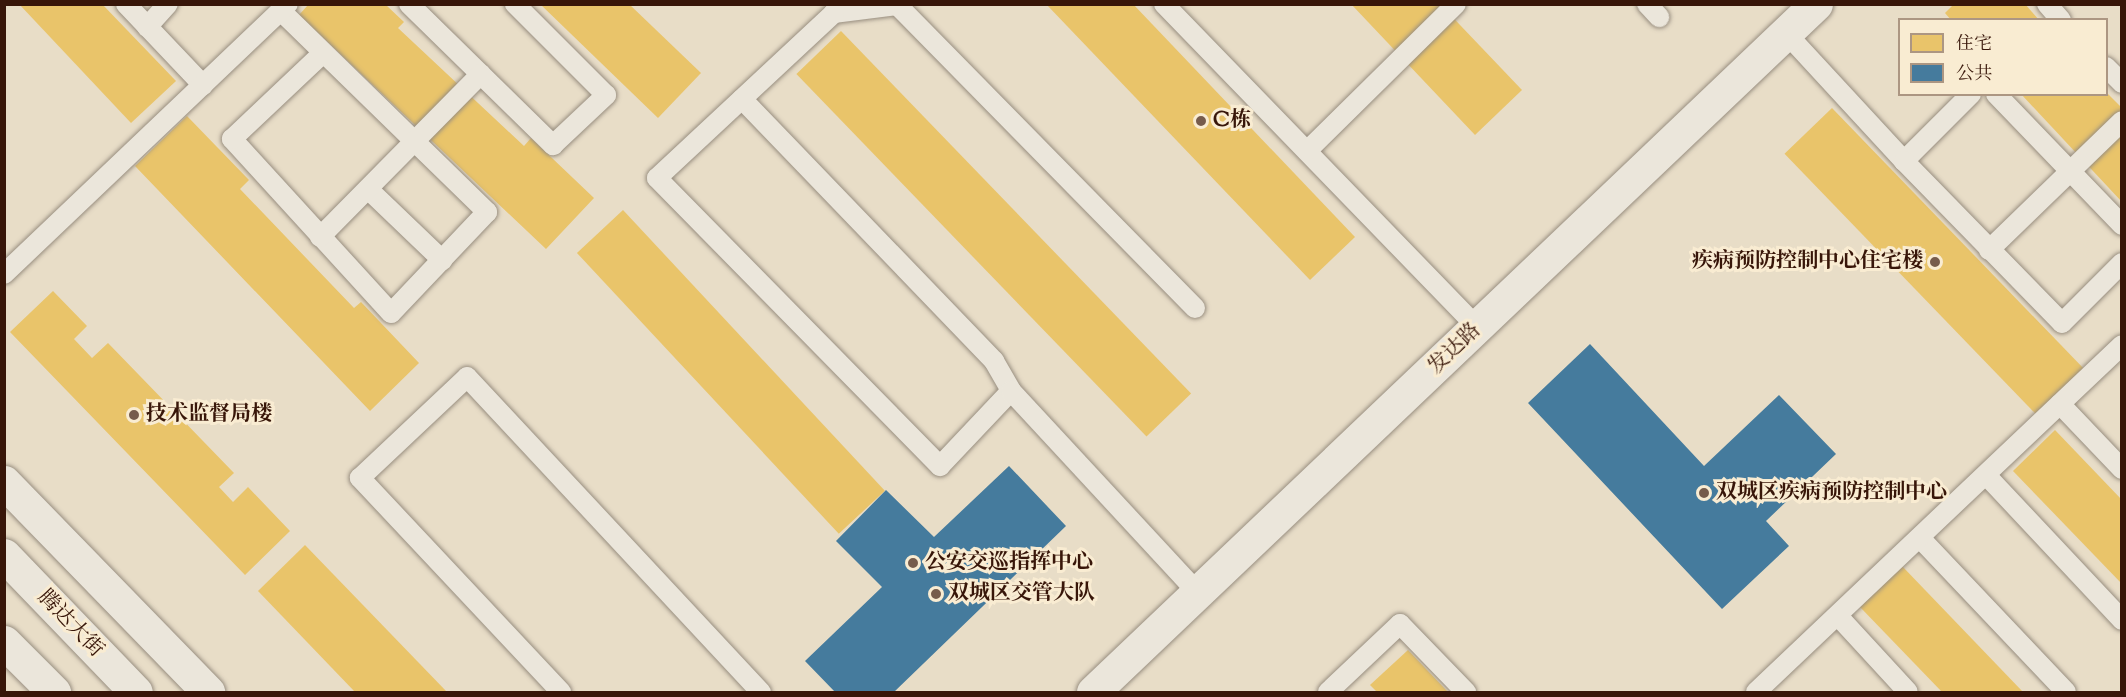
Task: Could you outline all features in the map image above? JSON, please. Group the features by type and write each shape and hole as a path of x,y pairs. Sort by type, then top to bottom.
{"street":[{"name":"发达路","path":"1093,693 1816,4"},
{"path":"4,482 208,693"},
{"name":"腾达大街","path":"4,555 136,693"},
{"path":"4,642 54,693"}],"lane":[{"path":"126,4 203,85"},
{"path":"147,27 168,4"},
{"path":"409,4 553,145 606,95 515,4"},
{"path":"1164,4 1477,327"},
{"path":"1307,151 1455,4"},
{"path":"2047,4 2059,18"},
{"path":"1011,391 939,466 657,178 834,14 897,5 1195,308"},
{"path":"4,274 284,8 323,52 487,212 391,313 232,139 323,52"},
{"path":"1786,33 1904,161 2062,323 2121,263"},
{"path":"2108,69 2121,83"},
{"path":"320,237 481,74"},
{"path":"1904,161 1969,96"},
{"path":"1998,96 2121,225"},
{"path":"742,99 994,361 1011,391 1198,593"},
{"path":"1989,250 2121,121"},
{"path":"368,189 441,260"},
{"path":"1760,691 2121,345"},
{"path":"561,693 360,478 467,377 761,693"},
{"path":"2060,404 2121,469"},
{"path":"1986,474 2121,620"},
{"path":"1920,538 2066,693"},
{"path":"1838,616 1908,693"},
{"path":"1328,693 1400,624 1466,693"}],"building: 住宅":[{"path":"19,4 102,4 176,81 131,123"},
{"path":"540,4 629,4 701,73 658,118"},
{"name":"C栋","path":"1046,4 1133,4 1355,237 1310,280"},
{"path":"1351,4 1440,4 1522,90 1475,135"},
{"path":"1954,4 2025,4 2037,18 1949,18 1945,13"},
{"path":"308,5 386,5 404,22 398,28 524,146 531,138 594,198 546,249 299,15"},
{"path":"841,31 1191,394 1147,437 796,74"},
{"path":"2108,94 2122,108 2122,202 2023,96 2108,96"},
{"name":"疾病预防控制中心住宅楼","path":"1832,108 2086,371 2038,416 1785,154"},
{"path":"187,116 249,180 240,189 354,308 361,302 419,363 370,411 135,166"},
{"path":"623,210 885,491 839,534 577,253"},
{"name":"技术监督局楼","path":"53,291 87,326 74,339 92,358 108,343 234,473 219,487 233,502 248,487 290,531 245,575 10,332"},
{"path":"2055,430 2122,500 2122,584 2013,471"},
{"path":"305,545 447,692 355,692 258,591"},
{"path":"1902,566 2023,692 1942,692 1860,607"},
{"path":"1408,650 1448,692 1377,692 1370,685"}],"building: 公共":[{"name":"双城区疾病预防控制中心","path":"1590,344 1704,466 1779,395 1836,454 1766,521 1789,546 1722,609 1528,403"},
{"name":"双城区交管大队","path":"1009,466 1066,526 894,692 835,692 805,661 882,587 836,541 886,490 934,537"}],"place":[{"name":"C栋","path":"1201,121"},
{"name":"疾病预防控制中心住宅楼","path":"1935,262"},
{"name":"技术监督局楼","path":"134,415"},
{"name":"双城区疾病预防控制中心","path":"1704,493"},
{"name":"公安交巡指挥中心","path":"913,563"},
{"name":"双城区交管大队","path":"936,594"}]}
